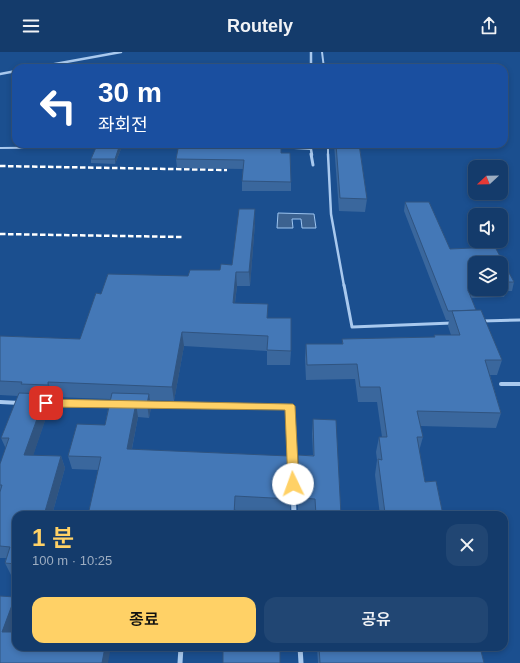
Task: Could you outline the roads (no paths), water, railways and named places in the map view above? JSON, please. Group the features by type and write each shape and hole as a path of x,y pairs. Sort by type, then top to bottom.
{"street":[{"path":"55,64 121,52"},
{"path":"311,52 311,64"},
{"path":"0,74 12,72"},
{"path":"310,149 312,165"},
{"path":"501,384 520,384"},
{"path":"0,402 24,403"},
{"path":"39,403 118,404"},
{"path":"141,404 290,406 294,511"},
{"path":"180,663 182,651"},
{"path":"300,651 301,663"}],"lane":[{"path":"322,52 324,64"},
{"path":"0,148 12,148"},
{"path":"291,148 310,149"},
{"path":"328,148 331,214 352,327 456,323"},
{"path":"480,322 520,320"}],"water":[{"path":"278,213 314,214 316,228 302,228 301,219 292,219 293,228 277,228"}],"railway":[{"path":"0,166 227,170"},
{"path":"0,234 182,237"}]}
